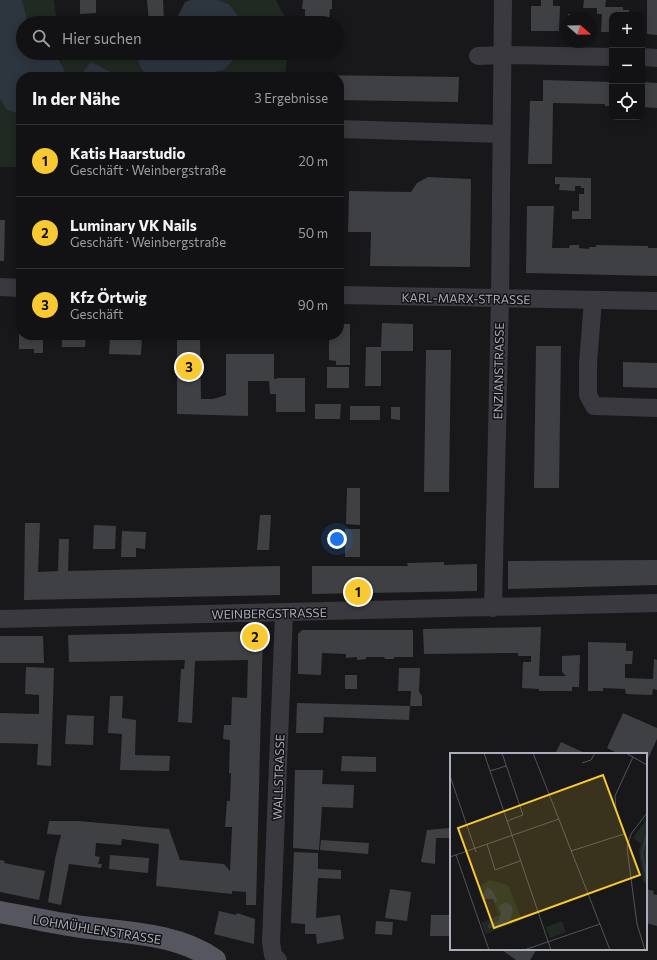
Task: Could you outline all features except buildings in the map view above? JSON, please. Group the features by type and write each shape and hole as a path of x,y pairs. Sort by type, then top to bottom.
{"main road":[{"name":"LOHMÜHLENSTRASSE","path":"0,912 82,927 150,935 182,944 208,955 215,960"}],"street":[{"name":"ENZIANSTRASSE","path":"493,608 500,299 503,0"},
{"path":"478,56 609,57"},
{"path":"645,58 657,58"},
{"path":"344,129 501,134"},
{"path":"0,287 16,288"},
{"name":"KARL-MARX-STRASSE","path":"344,295 657,301"},
{"path":"593,300 588,364 588,395 594,406 657,408"},
{"name":"WEINBERGSTRASSE","path":"0,619 657,603"},
{"name":"WALLSTRASSE","path":"278,960 273,955 271,942 284,613"}],"shaded area":[{"path":"0,0 22,0 26,16 16,16 16,60 59,60 65,72 16,72 16,113 6,109 0,99"},
{"path":"22,0 54,0 56,16 26,16"},
{"path":"190,0 218,0 229,4 238,16 178,16 185,2"},
{"path":"218,0 276,0 284,16 238,16 229,4"},
{"path":"59,60 138,60 144,72 65,72"},
{"path":"138,60 233,60 224,70 214,72 144,72"},
{"path":"233,60 287,60 285,72 214,72 224,70"},
{"path":"91,62 111,72 83,72"},
{"path":"0,99 6,109 16,113 16,167 0,167"}],"place":[{"name":"Kfz Örtwig","path":"189,367"},
{"name":"Katis Haarstudio","path":"358,592"},
{"name":"Luminary VK Nails","path":"255,637"}]}
